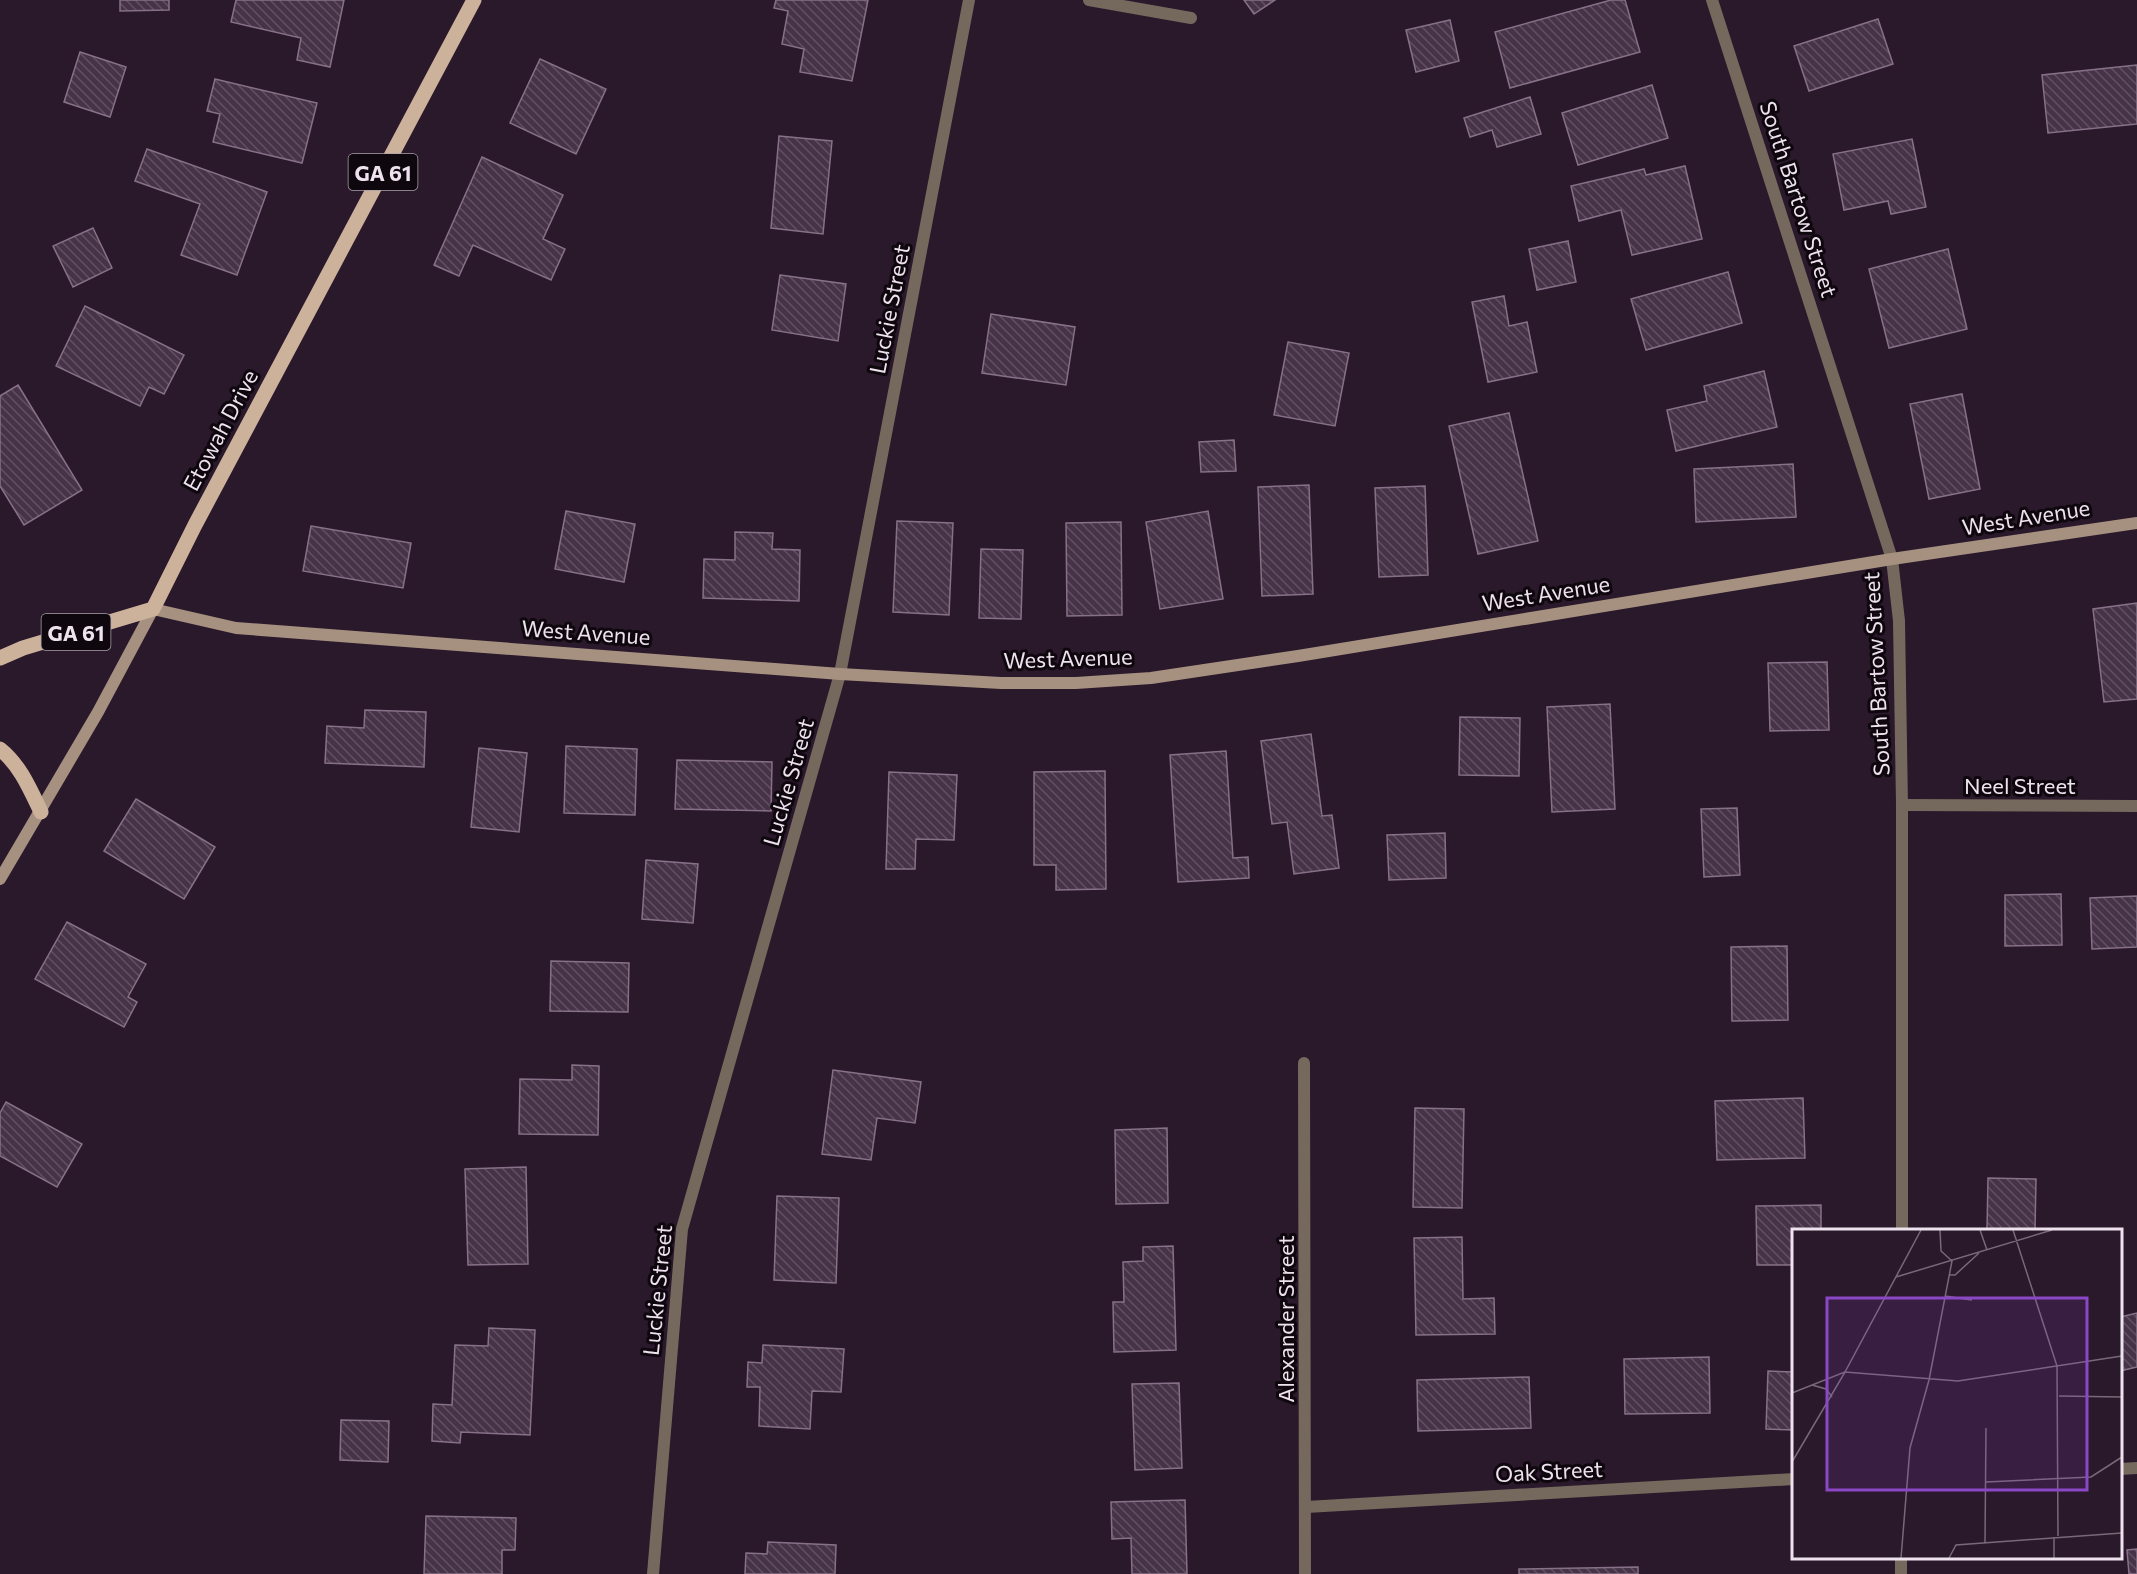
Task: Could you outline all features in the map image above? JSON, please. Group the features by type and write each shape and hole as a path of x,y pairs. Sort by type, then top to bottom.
{"main road":[{"name":"Etowah Drive","path":"153,609 195,525 474,0"},
{"name":"West Avenue","path":"0,657 153,609"},
{"path":"0,749 9,756 25,779 41,812"}],"street":[{"name":"Luckie Street","path":"653,1574 682,1229 840,674 969,0"},
{"path":"1089,0 1191,18"},
{"name":"South Bartow Street","path":"1712,0 1892,559 1899,621 1902,805 1902,1229"},
{"name":"West Avenue","path":"153,609 236,628 840,674 1001,683 1076,683 1151,678 1892,559 2137,523"},
{"name":"Etowah Drive","path":"0,879 98,712 153,609"},
{"name":"Neel Street","path":"1902,805 2137,807"},
{"name":"Alexander Street","path":"1304,1063 1305,1574"},
{"path":"2122,1469 2137,1468"},
{"name":"Oak Street","path":"1306,1507 1792,1479"}],"building":[{"path":"120,0 169,0 169,10 120,11"},
{"path":"236,0 344,0 330,67 297,60 301,38 231,22"},
{"path":"776,0 868,0 852,81 800,72 804,49 782,44 788,11 774,8"},
{"path":"1244,0 1275,0 1254,14"},
{"path":"1611,0 1625,0 1640,52 1510,88 1495,32"},
{"path":"1878,19 1893,64 1809,91 1794,46"},
{"path":"1450,20 1459,61 1416,72 1406,30"},
{"path":"80,52 126,67 110,117 64,102"},
{"path":"540,59 606,89 576,154 510,123"},
{"path":"2137,65 2137,124 2048,133 2042,75"},
{"path":"215,79 317,103 302,163 213,142 220,114 207,111"},
{"path":"1652,85 1668,138 1578,165 1562,113"},
{"path":"1530,97 1541,134 1497,147 1492,130 1470,137 1464,118"},
{"path":"779,136 832,141 823,234 771,228"},
{"path":"1912,139 1926,207 1891,214 1888,201 1844,210 1833,154"},
{"path":"147,149 267,192 237,275 181,255 200,204 135,181"},
{"path":"482,157 563,195 543,239 565,249 551,280 473,245 459,276 434,265"},
{"path":"1685,166 1702,239 1632,255 1621,210 1579,221 1571,186 1644,169 1646,175"},
{"path":"93,228 112,268 73,287 53,246"},
{"path":"1568,241 1576,282 1537,290 1529,249"},
{"path":"1948,249 1967,329 1889,348 1869,269"},
{"path":"1728,272 1742,323 1646,350 1631,299"},
{"path":"780,275 846,284 838,341 772,330"},
{"path":"1504,296 1509,326 1527,322 1537,372 1488,382 1472,302"},
{"path":"85,306 184,355 164,394 149,387 140,406 56,366"},
{"path":"991,314 1075,327 1066,385 982,373"},
{"path":"1288,342 1349,353 1335,426 1274,415"},
{"path":"1764,371 1777,427 1676,451 1667,410 1707,401 1704,386"},
{"path":"18,385 82,490 24,525 0,486 0,396"},
{"path":"1962,394 1980,489 1929,499 1910,404"},
{"path":"1509,413 1538,541 1478,554 1449,426"},
{"path":"1234,440 1236,471 1201,472 1199,442"},
{"path":"1793,464 1796,517 1696,522 1694,469"},
{"path":"1309,485 1313,594 1262,596 1258,487"},
{"path":"1425,486 1428,575 1379,577 1375,488"},
{"path":"566,511 635,524 624,582 555,569"},
{"path":"1208,511 1223,599 1160,609 1146,522"},
{"path":"897,521 953,523 949,615 893,612"},
{"path":"1121,522 1122,615 1067,616 1066,523"},
{"path":"311,526 411,543 403,588 303,571"},
{"path":"735,532 773,533 772,549 800,550 799,601 703,598 704,559 735,560"},
{"path":"981,549 1023,550 1021,619 979,618"},
{"path":"2137,603 2137,699 2104,702 2093,609"},
{"path":"1827,662 1829,730 1770,731 1768,663"},
{"path":"1610,704 1615,809 1552,812 1547,707"},
{"path":"365,710 426,712 424,767 325,763 327,726 364,728"},
{"path":"1460,717 1520,718 1519,776 1459,775"},
{"path":"1311,734 1322,816 1332,815 1339,868 1294,874 1287,822 1272,824 1261,741"},
{"path":"566,746 637,749 635,815 564,813"},
{"path":"479,748 527,753 519,832 471,827"},
{"path":"1226,751 1233,858 1248,857 1249,878 1178,882 1170,755"},
{"path":"677,760 772,762 771,811 675,809"},
{"path":"1105,771 1106,889 1056,890 1056,865 1034,865 1034,772"},
{"path":"889,772 957,775 954,840 916,839 915,869 886,869"},
{"path":"136,799 215,847 184,899 104,851"},
{"path":"1737,808 1740,875 1704,877 1701,809"},
{"path":"1445,833 1446,878 1389,880 1387,835"},
{"path":"646,860 698,864 693,923 642,919"},
{"path":"2061,894 2062,945 2005,946 2005,895"},
{"path":"2137,896 2137,947 2092,949 2090,898"},
{"path":"67,922 146,964 128,997 137,1002 124,1027 35,979"},
{"path":"1787,946 1788,1020 1732,1021 1731,947"},
{"path":"551,961 629,963 628,1012 550,1011"},
{"path":"572,1065 599,1066 598,1135 519,1134 520,1079 572,1080"},
{"path":"833,1070 921,1082 915,1123 877,1118 871,1160 822,1154"},
{"path":"1803,1098 1805,1158 1717,1160 1715,1101"},
{"path":"6,1102 82,1144 57,1187 0,1156 0,1113"},
{"path":"1415,1108 1464,1109 1462,1208 1413,1207"},
{"path":"1167,1128 1168,1203 1116,1204 1115,1130"},
{"path":"526,1167 528,1264 468,1265 465,1169"},
{"path":"1988,1178 2036,1179 2035,1229 1987,1229"},
{"path":"777,1196 839,1198 836,1283 774,1280"},
{"path":"1821,1205 1821,1229 1792,1229 1792,1265 1757,1265 1756,1206"},
{"path":"1462,1237 1463,1299 1494,1298 1495,1334 1416,1335 1414,1238"},
{"path":"1173,1246 1176,1350 1114,1352 1113,1302 1124,1302 1123,1262 1143,1261 1143,1247"},
{"path":"2137,1313 2137,1367 2122,1371 2122,1317"},
{"path":"489,1328 535,1330 530,1435 461,1432 460,1443 432,1441 433,1404 452,1405 455,1345 488,1346"},
{"path":"763,1345 844,1349 841,1392 812,1391 810,1429 759,1426 760,1387 747,1387 748,1362 762,1363"},
{"path":"1709,1357 1710,1413 1625,1414 1624,1359"},
{"path":"1768,1371 1792,1372 1792,1430 1766,1429"},
{"path":"1529,1377 1531,1428 1418,1431 1417,1380"},
{"path":"1179,1383 1182,1468 1135,1470 1132,1384"},
{"path":"341,1420 389,1421 388,1462 340,1460"},
{"path":"1185,1500 1187,1574 1132,1574 1131,1538 1112,1539 1111,1502"},
{"path":"426,1516 516,1518 515,1550 502,1550 502,1574 424,1574"},
{"path":"768,1542 836,1545 835,1574 745,1574 746,1553 767,1554"},
{"path":"2137,1549 2137,1574 2129,1574 2127,1550"},
{"path":"1638,1567 1638,1574 1519,1574 1519,1569"}]}
